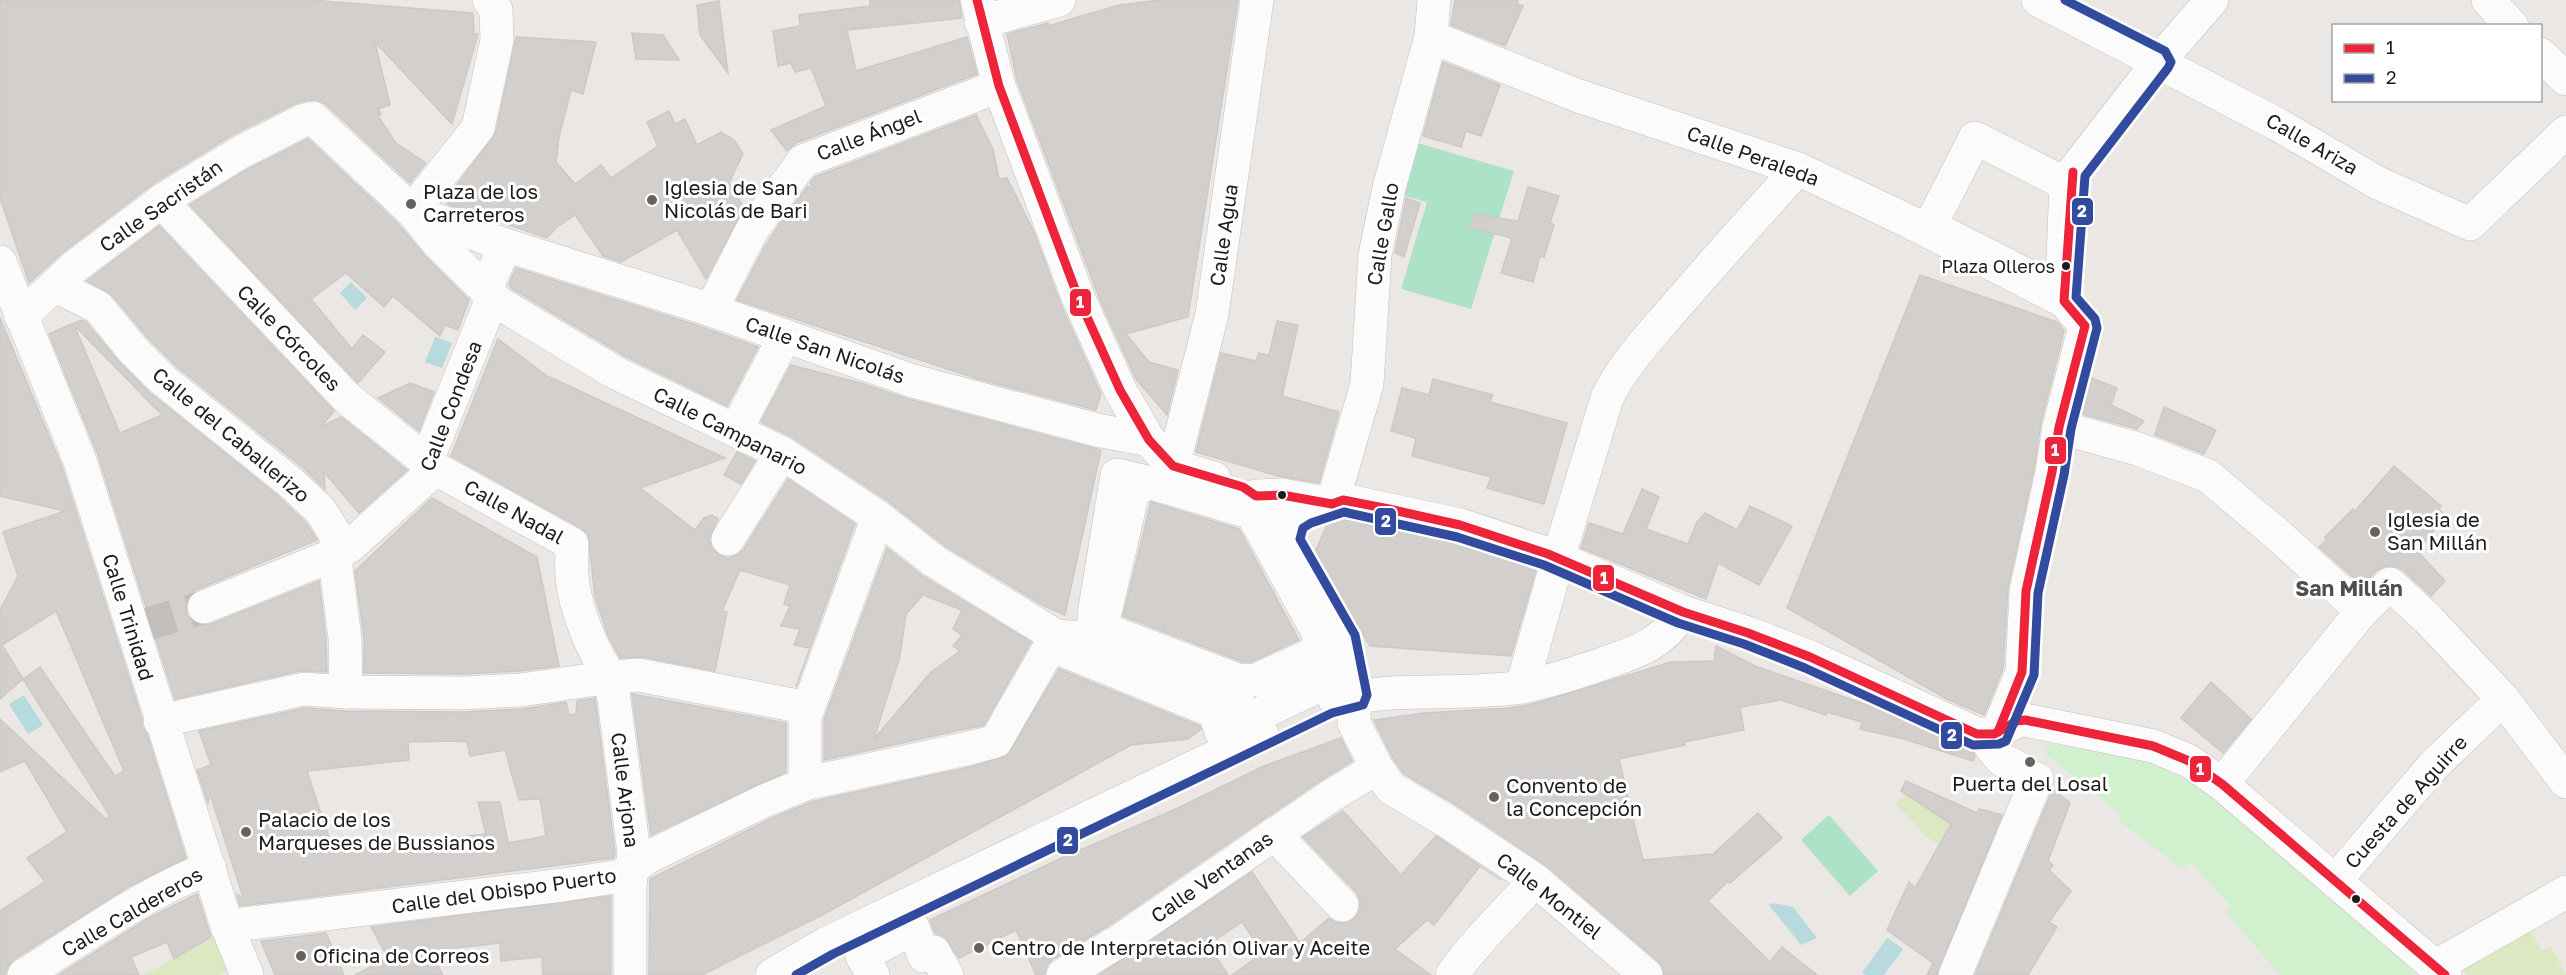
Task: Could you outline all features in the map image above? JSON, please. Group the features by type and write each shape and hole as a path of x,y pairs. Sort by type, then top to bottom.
{"street":[{"path":"412,211 478,128 497,40 496,10 489,0"},
{"path":"1059,0 979,11 999,86 1078,297 1120,390 1149,440 1173,466 1242,487 1256,496 1282,495 1332,504"},
{"name":"Calle Agua","path":"1173,466 1212,314 1257,0"},
{"name":"Calle Gallo","path":"1332,504 1367,384 1375,255 1389,188 1431,37 1434,0"},
{"name":"Calle Ariza","path":"2038,0 2277,124 2378,183 2470,224 2566,132"},
{"path":"1956,974 2037,779 2002,760 1991,747 2022,672 2026,591 2052,472 2059,428 2085,326 2064,301 2077,165 2159,61 2212,0"},
{"path":"2488,0 2510,24"},
{"name":"Calle Peraleda","path":"1431,37 1576,95 1798,169 1915,225 2064,301"},
{"path":"2542,55 2566,79"},
{"name":"Calle Ángel","path":"711,310 752,230 803,161 999,86"},
{"name":"Calle Sacristán","path":"21,318 73,268 161,201 241,152 302,121 313,118 317,120 362,166 412,211"},
{"path":"1915,225 1969,118 2077,165"},
{"path":"1975,138 2066,184 2062,284 2052,288 1930,226 1975,138"},
{"path":"1522,687 1558,559 1607,398 1614,384 1633,356 1751,219 1798,169"},
{"name":"Calle Córcoles","path":"161,201 347,398 428,463"},
{"path":"412,211 505,245 490,280 490,294"},
{"path":"412,211 437,242 490,294"},
{"name":"Calle San Nicolás","path":"505,245 711,310 913,381 1097,430 1149,440"},
{"name":"Calle Trinidad","path":"3,280 80,461 137,627 160,721 210,868 227,926 247,975"},
{"name":"Calle del Caballerizo","path":"56,286 98,307 133,350 163,380 290,482 320,510 337,543 330,556 336,567 345,639 346,692"},
{"name":"Calle Condesa","path":"330,556 350,546 428,476 428,463 489,306 490,294"},
{"name":"Calle Campanario","path":"490,294 500,303 614,372 782,453 878,517 934,561 1068,637 1229,693 1256,726"},
{"path":"736,430 785,336"},
{"path":"2059,428 2138,449 2208,476 2277,534 2362,611"},
{"path":"1068,637 1099,624 1114,633 1240,681 1256,680 1315,653 1320,636 1252,513 1148,482 1133,492 1104,617 1094,615 1117,475 1149,440"},
{"path":"728,539 782,453"},
{"name":"Calle Nadal","path":"428,463 572,544 572,576 577,601 599,662 610,677"},
{"path":"772,975 827,943 1256,726 1327,682 1333,673 1335,645 1256,507 1117,475"},
{"name":"Calle del Obispo Puerto","path":"227,926 621,876 648,857 764,801 808,783 996,741 1068,637 1117,475"},
{"name":"Calle Montiel","path":"1256,496 1288,542 1344,640 1355,696 1354,723 1377,768 1391,788 1448,822 1535,880 1646,975"},
{"path":"1288,542 1288,532 1293,520 1306,512 1343,500 1460,525 1558,559 1683,612 1748,633 1810,657 1977,734 1998,732 2017,721 2025,720 2153,746 2189,761 2222,784 2440,971 2566,892"},
{"path":"808,783 805,762 805,717 878,517"},
{"path":"204,607 330,556"},
{"path":"2222,784 2362,611 2390,584 2428,619 2503,699 2566,782"},
{"path":"1256,726 1328,702 1355,696 1522,687 1588,669 1643,650 1668,632 1683,612"},
{"path":"160,721 304,689 346,692 464,693 521,690 639,675 808,708"},
{"name":"Calle Arjona","path":"610,677 634,853 634,868 630,886 630,975"},
{"name":"Cuesta de Aguirre","path":"2336,881 2434,765 2503,699"},
{"name":"Calle Ventanas","path":"1063,975 1116,943 1329,797 1377,768"},
{"path":"1274,834 1342,905"},
{"name":"Calle Caldereros","path":"24,975 139,904 194,874 210,868"},
{"path":"1452,975 1470,950 1503,918 1535,880"},
{"path":"873,975 862,956 895,935 913,928 924,956 934,952 947,975"},
{"path":"895,935 925,975"}],"green space":[{"path":"1417,143 1514,171 1471,309 1401,289 1427,202 1402,195"},
{"path":"2048,744 2140,759 2168,770 2198,787 2350,913 2416,975 2280,975 2226,912 2231,906 2190,862 2182,869 2118,820 2121,815 2045,753"},
{"path":"1905,793 1999,850 1990,875 1922,834 1919,827 1896,805"},
{"path":"1829,815 1878,871 1850,896 1801,840"},
{"path":"2528,925 2542,951 2551,947 2566,975 2467,975 2455,963"},
{"path":"218,934 231,968 218,975 144,975"}],"water":[{"path":"351,282 367,298 355,310 340,293"},
{"path":"435,337 452,343 442,368 425,362"},
{"path":"24,695 43,725 28,734 9,704"},
{"path":"1773,903 1793,907 1817,938 1801,945 1769,905"},
{"path":"1887,938 1903,949 1884,975 1865,975 1862,973"}],"building":[{"path":"0,0 310,0 473,13 474,34 478,34 452,124 375,42 390,105 378,109 381,114 378,116 396,143 426,163 410,183 326,104 317,100 308,100 294,104 232,135 157,181 62,253 29,283 0,198"},
{"path":"870,0 959,0 962,18 847,30 856,71 967,37 977,74 796,143 787,151 771,130 826,106 811,68 795,72 791,63 778,66 773,31 800,26 799,15 870,6"},
{"path":"1160,0 1238,0 1188,317 1126,334 1149,362 1178,370 1167,415 1136,379 1100,300 1017,80 1007,34 1048,23 1048,26 1119,5"},
{"path":"1455,0 1518,0 1517,4 1523,6 1505,46 1451,25"},
{"path":"719,1 728,73 700,35 697,5"},
{"path":"632,33 663,35 679,60 636,59"},
{"path":"516,37 596,42 583,94 571,90 559,137 556,162 575,184 601,165 611,178 658,146 647,122 669,111 675,124 685,119 697,145 721,132 734,140 743,154 729,183 743,206 739,209 741,213 706,279 677,230 621,262 603,256 575,215 556,228 547,238 447,204 464,184 457,185 496,132"},
{"path":"1443,62 1500,85 1481,136 1466,131 1461,147 1423,136"},
{"path":"976,115 993,149 999,179 1007,178 1034,232 1061,305 1101,394 1096,410 978,379 737,300 764,248 783,219 808,186 816,191 810,183 815,177"},
{"path":"308,139 398,224 424,255 469,300 458,330 445,325 440,336 393,296 384,307 346,273 311,299 352,349 363,335 385,352 358,383 190,205 250,168"},
{"path":"1528,187 1559,196 1550,223 1554,225 1544,257 1540,256 1533,282 1501,273 1512,238 1470,228 1473,214 1518,221"},
{"path":"1406,198 1420,203 1404,257 1395,253"},
{"path":"159,226 334,411 321,427 341,417 407,470 359,513 324,472 325,489 302,467 176,366 147,337 112,295 87,281"},
{"path":"516,268 758,347 727,406 623,355 511,288 509,284"},
{"path":"1920,275 2057,322 2064,331 2041,422 2034,469 2008,587 2003,668 1984,715 1947,699 1787,608"},
{"path":"0,318 62,467 142,719 142,726 147,734 186,858 128,887 14,959 5,975 0,975 0,911 45,882 27,858 67,832 25,761 0,772 0,719 106,819 110,816 23,679 0,699 0,610 18,576 3,532 65,511 0,496","holes":["56,611 124,771 115,776 40,667 23,679 2,645"]},
{"path":"81,320 86,322 119,362 150,393 278,496 305,522 317,540 196,590 189,596 186,604 187,615 193,622 201,625 211,624 319,581 326,640 327,672 300,671 175,699 98,455 49,334","holes":["74,325 162,415 120,433"]},
{"path":"1277,321 1298,325 1282,396 1339,412 1319,483 1278,476 1196,452 1221,353 1256,361 1259,353 1269,355"},
{"path":"498,339 547,376 725,458 640,488 695,530 704,518 712,515 718,519 709,539 712,548 719,555 728,558 744,549 788,479 855,524 796,687 810,648 794,645 800,629 781,626 790,606 784,604 790,585 740,570 722,611 727,612 715,671 643,657 620,658 608,635 595,597 588,534 451,456"},
{"path":"791,365 864,384 908,399 1101,450 1065,615 1044,606 945,546 888,501 792,437 761,422"},
{"path":"2091,378 2117,388 2111,405 2144,421 2137,429 2082,414"},
{"path":"1433,379 1493,395 1490,402 1567,423 1544,504 1487,488 1491,477 1412,456 1416,438 1391,431 1402,388 1429,395"},
{"path":"410,383 434,392 419,431 378,398"},
{"path":"2164,407 2216,430 2204,454 2155,435"},
{"path":"737,452 755,461 741,484 724,475"},
{"name":"Iglesia de San Millán","path":"2394,466 2441,506 2439,509 2446,516 2417,551 2445,581 2431,596 2403,570 2394,566 2386,566 2377,570 2362,585 2319,547 2327,540 2325,537 2353,509 2355,511"},
{"path":"1642,489 1659,497 1646,529 1688,544 1697,522 1705,513 1737,530 1750,506 1792,526 1759,585 1718,563 1706,599 1581,548 1589,523 1623,534"},
{"path":"432,498 537,557 559,666 464,674 364,673 364,637 355,571"},
{"path":"1151,502 1239,529 1299,640 1251,662 1243,662 1123,616"},
{"path":"1344,519 1455,543 1536,570 1511,656 1370,646 1331,581 1323,586 1310,563 1327,525"},
{"path":"887,548 924,577 1031,642 984,725 824,760 824,720","holes":["923,595 962,610 953,629 962,635 953,646 960,651 931,672 874,739 900,656 906,614"]},
{"path":"1716,646 1755,666 1876,708 1973,752 1975,756 1973,761 1904,739 1860,729 1862,722 1827,712 1826,715 1781,700 1740,707 1744,730 1684,742 1685,745 1619,759 1643,860 1713,854 1758,813 1782,838 1730,883 1728,881 1708,901 1770,962 1782,947 1817,975 1664,975 1663,968 1658,961 1547,866 1458,806 1404,774 1393,758 1374,720 1424,713 1510,708 1537,703 1671,662 1714,661"},
{"path":"1059,669 1200,726 1201,729 1188,739 1131,745 824,914 702,975 649,975 650,879 772,818 814,801 974,766 1007,756"},
{"path":"2211,682 2251,719 2223,753 2181,718"},
{"path":"632,694 786,723 786,772 651,835"},
{"path":"595,698 614,858 240,906 237,895 243,897 210,794 208,803 197,770 211,765 199,731 305,708 346,711 464,712 522,709 566,702 569,715 576,714 577,701","holes":["408,742 467,742 470,756 505,750 519,800 540,799 546,836 508,843 500,802 478,802 486,834 333,850 307,771 409,760"]},
{"path":"1341,738 1352,761 1106,927 1053,959 1047,965 1044,975 1036,975 1016,930 959,958 945,937 935,933 930,920 1064,857 1178,808 1264,766"},
{"path":"1906,781 1977,813 1979,809 2002,815 1937,975 1927,975 1933,963 1887,930 1909,882 1915,888 1951,824 1901,791"},
{"path":"2053,789 2070,803 2048,861 2053,865 2049,870 2071,891 2049,922 2057,927 2028,975 1975,975"},
{"path":"1343,811 1401,875 1436,836 1501,880 1480,866 1434,925 1427,920 1395,949 1431,975 1232,975 1263,953 1242,922 1208,945 1228,975 1099,975 1252,872 1300,943 1329,918 1336,923 1346,923 1354,919 1360,910 1360,900 1356,892 1303,837"},
{"path":"197,894 211,937 174,959 167,942 131,957 139,975 59,975 147,919"},
{"path":"611,896 611,975 543,975 542,957 501,961 500,943 430,951 443,975 355,975 388,958 371,927"},
{"name":"Oficina de Correos","path":"326,933 344,975 275,975 261,941"}],"tunnel":[{"path":"142,626 204,607"}],"transit line":[{"name":"1","path":"977,0 999,86 1078,297 1120,390 1149,440 1173,466 1243,487 1256,496 1282,495 1332,504 1343,500 1389,509 1460,525 1548,554 1683,612 1748,633 1810,657 1977,734 1994,734 2017,721 2025,720 2153,746 2189,761 2222,784 2445,975"},
{"name":"2","path":"796,975 833,954 1332,713 1363,705 1367,695 1355,635 1300,539 1303,528 1311,523 1344,512 1457,537 1544,565 1678,623 1744,644 1805,668 1973,745 1999,744 2006,741 2034,675 2038,593 2064,475 2071,429 2097,328 2095,319 2076,297 2085,176 2171,62 2165,51 2065,0"},
{"name":"1","path":"1998,732 2022,672 2026,591 2052,472 2059,427 2085,326 2064,301 2073,172"}],"place":[{"name":"Iglesia de San Nicolás de Bari","path":"652,200"},
{"name":"Plaza de los Carreteros","path":"411,204"},
{"name":"Plaza Olleros","path":"2066,266"},
{"name":"Iglesia de San Millán","path":"2375,532"},
{"name":"Puerta del Losal","path":"2030,762"},
{"name":"Convento de la Concepción","path":"1494,797"},
{"name":"Palacio de los Marqueses de Bussianos","path":"246,832"},
{"name":"Centro de Interpretación Olivar y Aceite","path":"979,948"},
{"name":"Oficina de Correos","path":"301,956"}],"district":[{"name":"San Millán","path":"2349,589"}]}
